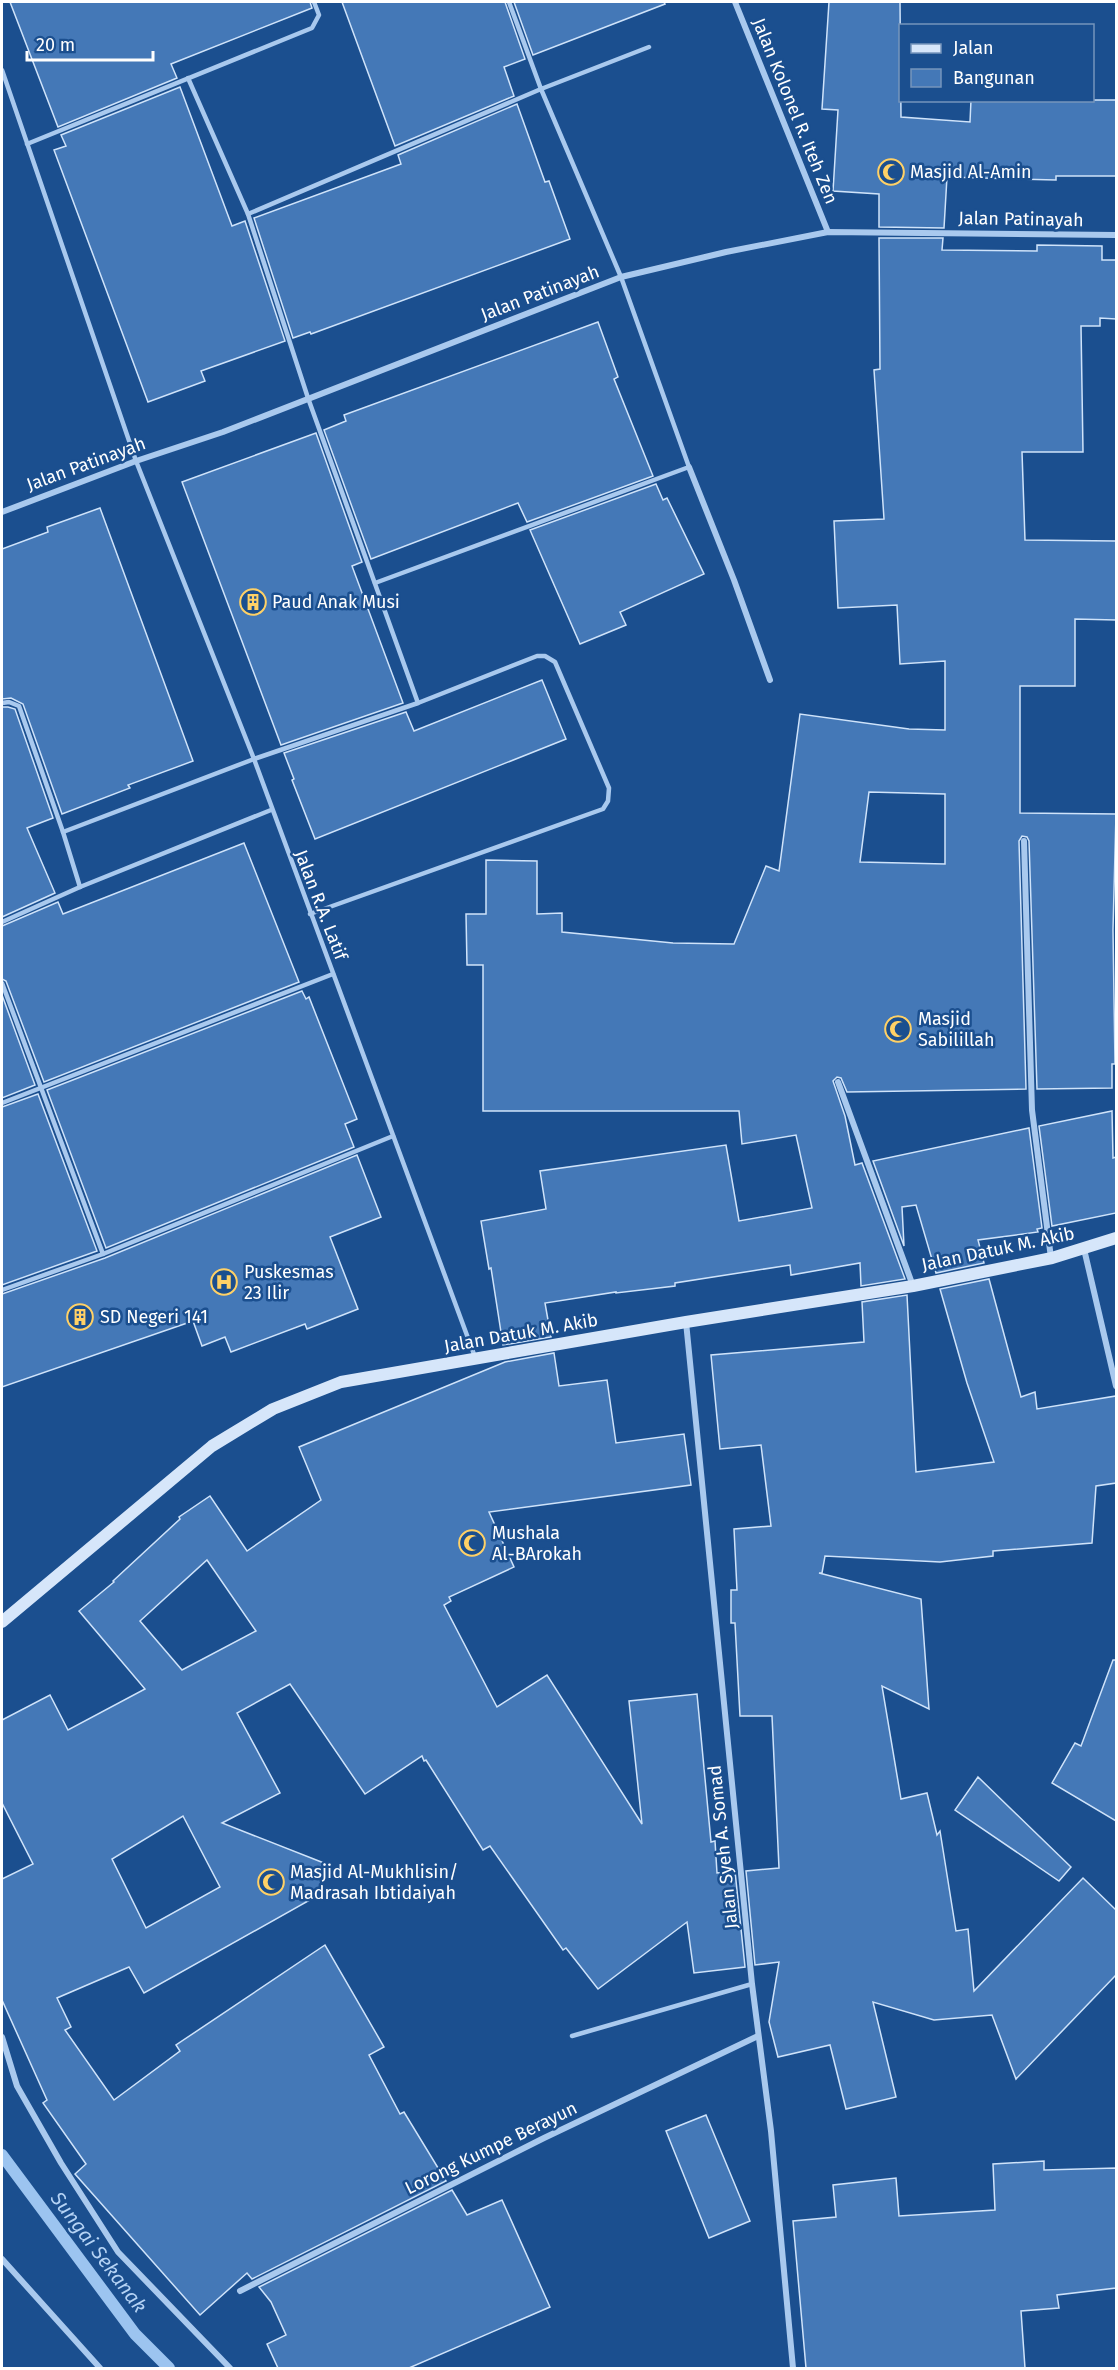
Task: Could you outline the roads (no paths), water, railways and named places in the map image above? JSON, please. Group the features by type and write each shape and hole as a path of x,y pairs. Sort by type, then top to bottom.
{"street":[{"name":"Jalan Kolonel R. Iteh Zen","path":"735,2 828,232"},
{"name":"Jalan Patinayah","path":"2,512 136,460 222,432 621,277 726,252 828,232 1116,235"},
{"path":"689,467 734,580 770,680"},
{"path":"1024,841 1032,1110 1052,1258"},
{"path":"837,1082 913,1286"},
{"name":"Jalan Datuk M. Akib","path":"2,1622 212,1446 273,1409 341,1382 686,1322 913,1286 1052,1258 1116,1238"},
{"path":"1084,1249 1116,1386"},
{"name":"Jalan Syeh A. Somad","path":"686,1322 752,1984 771,2131 793,2368"},
{"name":"Lorong Kumpe Berayun","path":"240,2291 544,2138 758,2036"},
{"path":"2,2037 17,2086 61,2163 118,2252 230,2368"},
{"path":"2,2259 100,2368"}],"lane":[{"path":"27,144 312,28 319,15 314,2"},
{"path":"375,583 689,467 621,277 541,89 509,2"},
{"path":"248,214 541,89 649,47"},
{"name":"Jalan R.A. Latif","path":"2,70 136,460 254,759 476,1360"},
{"path":"188,78 248,214 308,398 418,703"},
{"path":"63,832 254,759 418,703 537,656 550,658 555,662 609,788 608,801 603,809 310,914"},
{"path":"2,703 9,702 19,706 80,887"},
{"path":"2,922 80,887 271,810"},
{"path":"2,1103 333,974"},
{"path":"2,983 103,1254"},
{"path":"2,1290 103,1254 393,1136"},
{"path":"572,2036 752,1984"}],"waterway":[{"name":"Sungai Sekanak","path":"2,2155 135,2334 169,2368"}],"place":[{"name":"Masjid Al-Amin","path":"891,172"},
{"name":"Paud Anak Musi","path":"253,602"},
{"name":"Masjid Sabilillah","path":"898,1029"},
{"name":"Puskesmas 23 Ilir","path":"224,1282"},
{"name":"SD Negeri 141","path":"80,1317"},
{"name":"Mushala Al-BArokah","path":"472,1543"},
{"name":"Masjid Al-Mukhlisin/ Madrasah Ibtidaiyah","path":"271,1882"}]}
